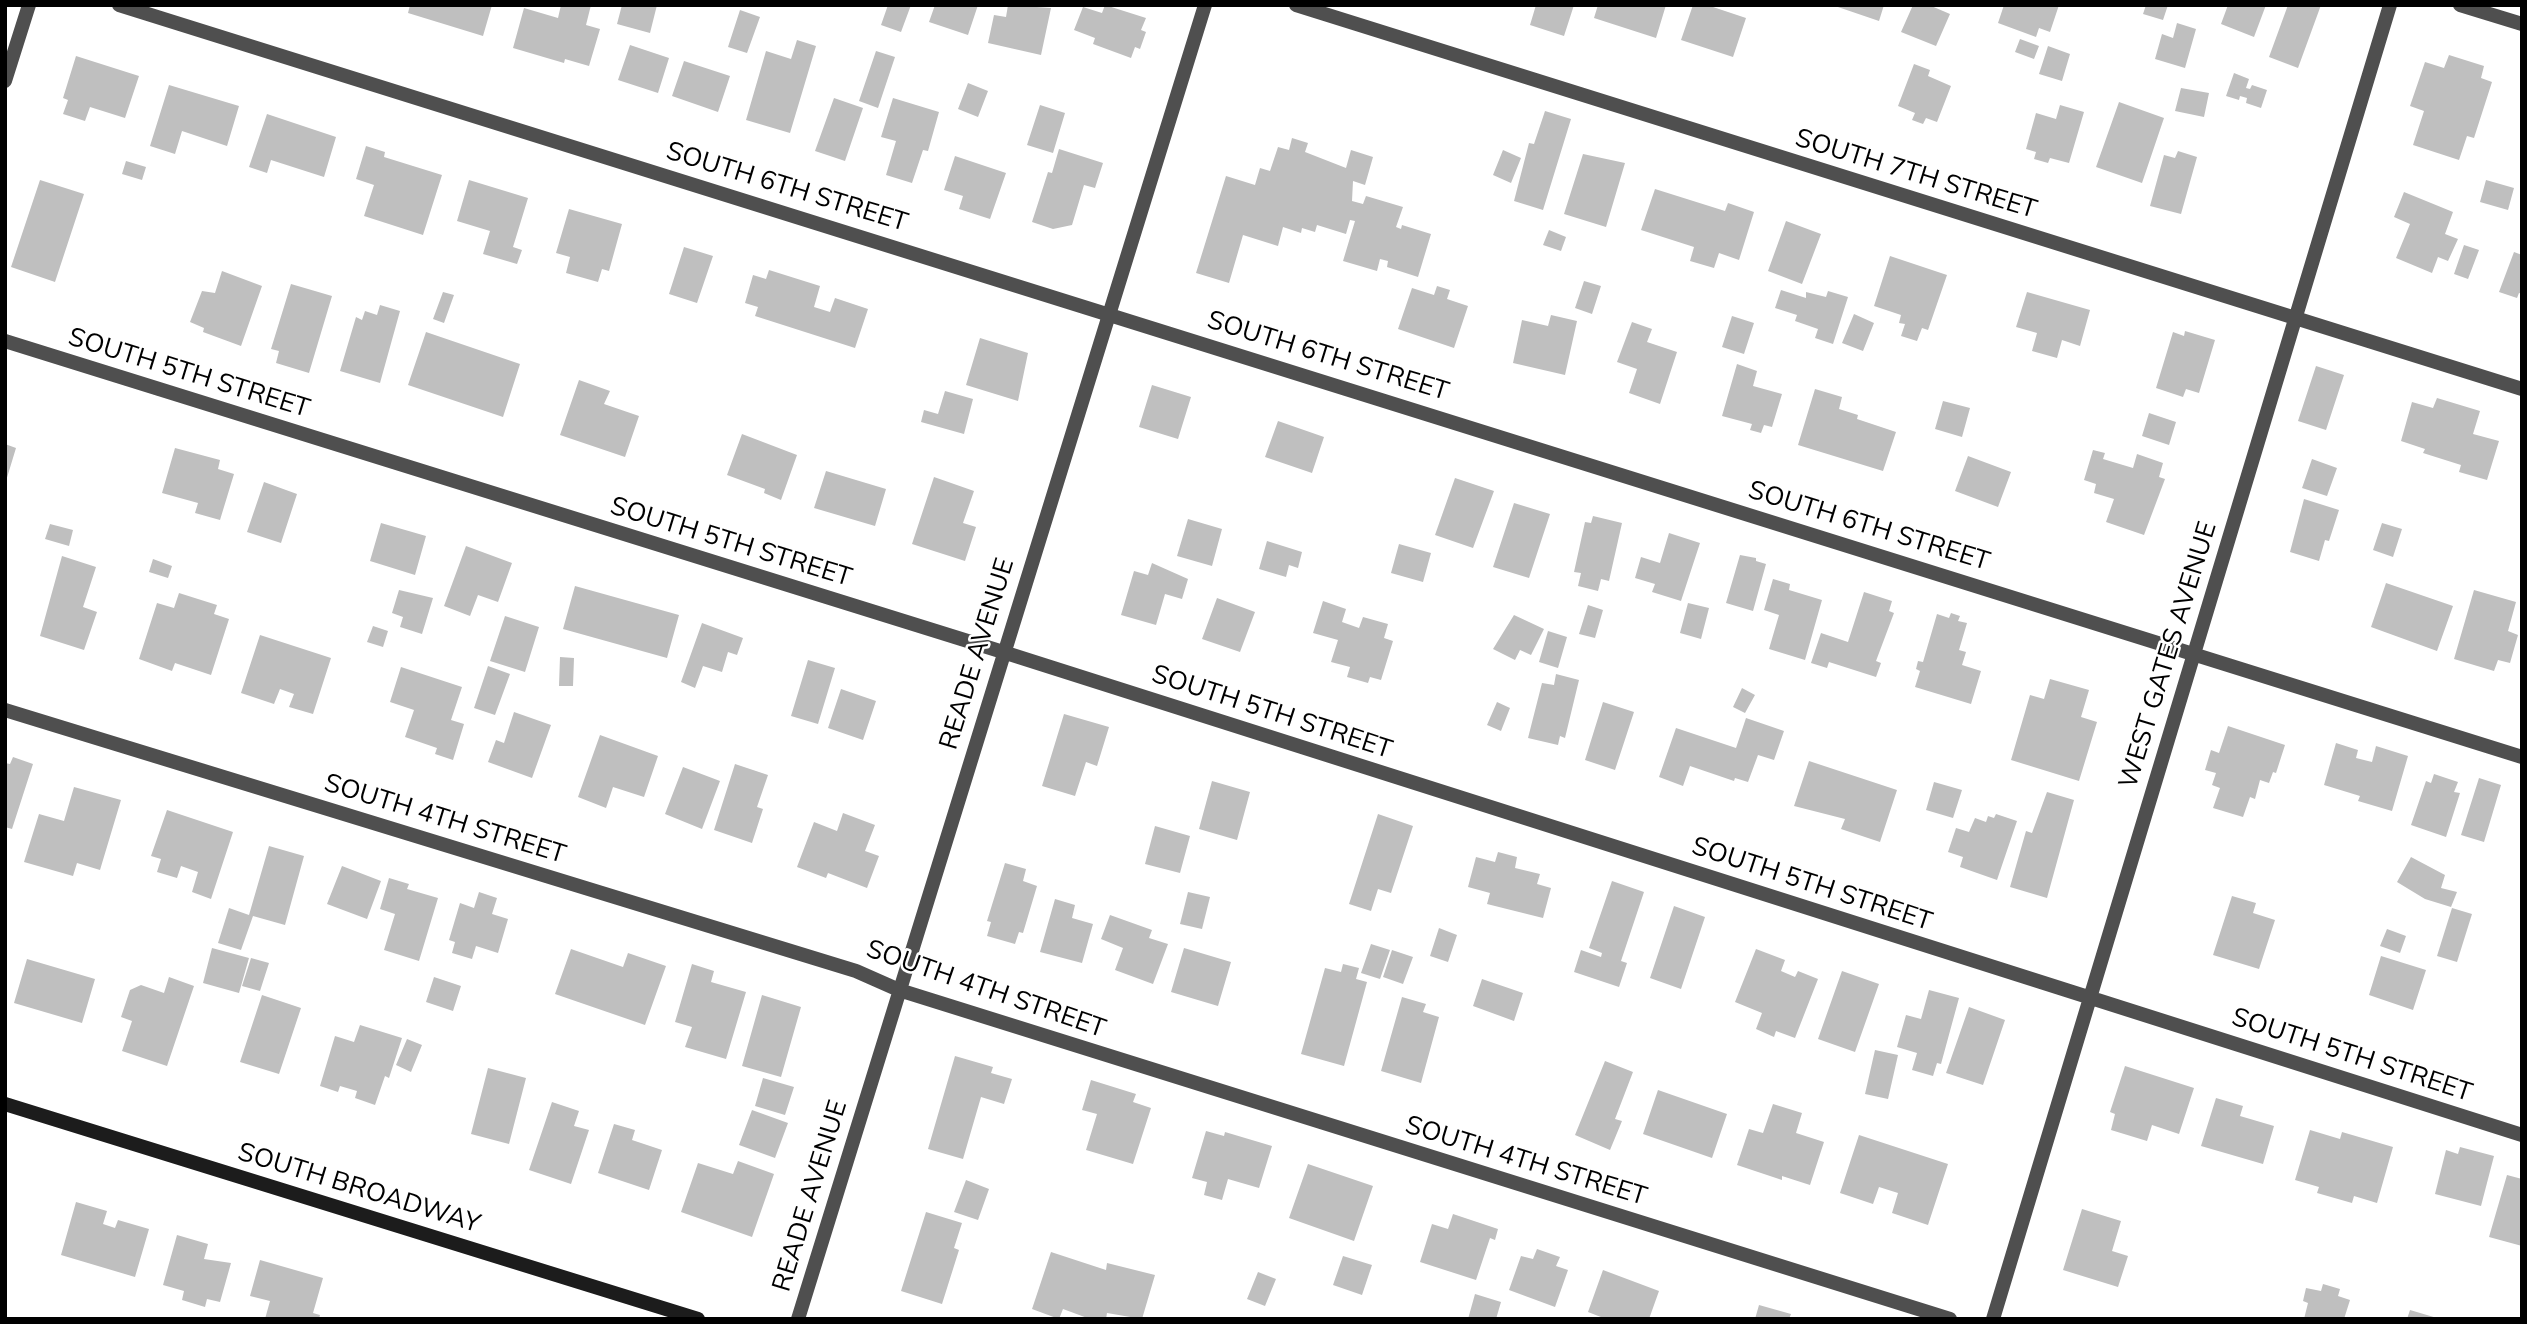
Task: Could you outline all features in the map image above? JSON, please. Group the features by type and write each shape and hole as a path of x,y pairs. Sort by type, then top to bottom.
{"street":[{"path":"5,81 29,5"},
{"name":"SOUTH 6TH STREET","path":"119,5 2522,757"},
{"name":"READE AVENUE","path":"797,1319 1205,5"},
{"name":"SOUTH 7TH STREET","path":"1296,5 2522,390"},
{"name":"WEST GATES AVENUE","path":"1993,1319 2390,5"},
{"path":"2460,5 2522,24"},
{"name":"SOUTH 5TH STREET","path":"5,341 1003,652 2522,1135"},
{"name":"SOUTH 4TH STREET","path":"5,710 856,971 899,990 1950,1319"},
{"name":"SOUTH BROADWAY","path":"5,1104 698,1319"}],"building":[{"path":"410,5 492,5 483,36 408,13"},
{"path":"561,5 591,5 586,25 600,29 589,66 565,59 564,63 513,48 524,8 558,18"},
{"path":"622,5 657,5 650,33 617,24"},
{"path":"888,5 911,5 901,32 881,25"},
{"path":"935,5 978,5 968,35 929,22"},
{"path":"1008,5 1051,8 1041,55 988,43 994,15 1006,17"},
{"path":"1105,5 1146,18 1141,30 1146,32 1140,49 1135,47 1131,58 1093,44 1095,38 1074,30 1083,7 1102,13"},
{"path":"1536,5 1574,5 1564,36 1530,25"},
{"path":"1598,5 1666,5 1656,38 1594,18"},
{"path":"1693,5 1707,5 1746,18 1733,57 1681,40"},
{"path":"1832,5 1884,5 1879,21"},
{"path":"1913,5 1929,5 1950,14 1936,46 1901,32"},
{"path":"2004,5 2059,5 2050,32 2039,28 2036,37 1998,23"},
{"path":"2146,5 2168,5 2163,20 2143,14"},
{"path":"2228,5 2266,5 2254,37 2221,24"},
{"path":"2288,5 2321,5 2298,68 2269,57"},
{"path":"740,10 760,17 747,53 728,47"},
{"path":"2177,23 2196,29 2185,68 2155,59 2162,34 2173,38"},
{"path":"2020,39 2039,46 2034,59 2015,52"},
{"path":"797,40 816,46 790,133 746,120 766,51 791,59"},
{"path":"630,45 669,58 658,93 618,80"},
{"path":"2048,46 2070,54 2062,81 2039,74"},
{"path":"876,51 895,57 878,108 859,101"},
{"path":"2449,55 2484,66 2481,78 2492,82 2474,138 2467,136 2459,160 2413,145 2424,111 2410,106 2425,62 2444,68"},
{"path":"76,56 139,76 125,118 90,107 85,121 63,114 68,100 63,98"},
{"path":"684,61 730,76 718,112 672,96"},
{"path":"1914,64 1930,70 1928,76 1951,86 1937,122 1926,118 1923,124 1912,120 1915,113 1898,106"},
{"path":"2234,73 2249,79 2246,88 2250,89 2252,85 2267,90 2261,108 2246,103 2247,98 2240,96 2239,100 2226,96"},
{"path":"968,83 988,91 978,117 958,109"},
{"path":"169,85 239,106 227,146 182,131 175,154 150,146"},
{"path":"2181,88 2209,93 2204,117 2175,111"},
{"path":"834,98 863,108 845,161 815,151"},
{"path":"893,98 939,112 928,151 923,150 912,183 886,175 896,141 881,137"},
{"path":"2119,102 2164,118 2142,183 2096,167"},
{"path":"1040,105 1065,113 1053,153 1027,145"},
{"path":"2060,105 2084,112 2069,163 2050,158 2048,163 2034,159 2036,152 2026,149 2036,113 2056,119"},
{"path":"1545,111 1571,119 1543,210 1514,201 1529,143 1534,144"},
{"path":"267,114 336,137 324,177 271,160 267,173 249,167"},
{"path":"1292,138 1308,143 1305,152 1346,168 1351,150 1373,157 1365,185 1353,181 1352,201 1363,204 1366,196 1403,207 1396,227 1401,229 1402,225 1431,234 1418,277 1387,267 1388,261 1380,259 1377,271 1343,261 1355,221 1350,220 1346,234 1317,225 1315,232 1302,228 1301,233 1283,227 1278,246 1243,235 1229,283 1196,273 1226,176 1255,185 1260,168 1270,171 1278,147 1289,150"},
{"path":"366,146 385,152 384,157 442,175 423,235 364,216 374,185 356,179"},
{"path":"1059,149 1103,163 1095,188 1084,185 1072,225 1053,229 1032,222 1048,172 1052,173"},
{"path":"1503,150 1521,158 1511,183 1493,175"},
{"path":"2178,151 2197,157 2181,214 2150,206 2164,155 2175,158"},
{"path":"1583,154 1625,163 1606,227 1564,214"},
{"path":"955,156 1006,173 990,219 959,209 963,196 944,190"},
{"path":"126,161 146,167 142,180 122,174"},
{"path":"40,180 84,194 55,282 11,267"},
{"path":"469,180 528,198 513,247 522,250 517,264 483,254 490,231 457,221"},
{"path":"2486,180 2514,188 2508,210 2480,202"},
{"path":"1655,189 1725,211 1728,203 1754,212 1739,260 1719,253 1714,268 1690,261 1694,247 1641,230"},
{"path":"2404,192 2453,212 2445,234 2458,239 2448,261 2438,257 2432,273 2396,258 2410,224 2394,217"},
{"path":"569,209 622,224 609,271 602,269 598,282 566,273 570,257 556,253"},
{"path":"1786,221 1821,234 1802,284 1768,271"},
{"path":"1549,230 1566,237 1561,251 1543,245"},
{"path":"2464,245 2479,250 2468,279 2454,274"},
{"path":"684,247 713,256 697,303 669,294"},
{"path":"2514,252 2522,255 2522,294 2519,293 2517,298 2499,292"},
{"path":"1890,256 1947,275 1928,330 1922,328 1917,341 1901,336 1905,324 1899,323 1901,315 1874,306"},
{"path":"769,270 820,286 814,307 830,312 835,298 868,309 855,348 755,316 758,307 745,303 753,275 766,279"},
{"path":"222,271 262,286 241,346 203,332 204,328 190,322 202,291 215,293"},
{"path":"1584,281 1601,286 1592,314 1575,308"},
{"path":"291,284 332,296 309,373 276,363 279,351 271,349"},
{"path":"1437,286 1450,290 1447,299 1468,306 1454,348 1398,329 1412,288 1434,295"},
{"path":"1781,290 1806,298 1806,292 1826,297 1828,291 1848,297 1833,344 1815,338 1818,329 1795,321 1797,315 1775,308"},
{"path":"443,292 454,295 444,323 433,319"},
{"path":"2027,292 2090,310 2080,346 2062,340 2057,358 2032,351 2037,333 2016,327"},
{"path":"380,305 400,311 380,383 340,371 356,317 362,320 365,311 377,315"},
{"path":"1854,314 1874,323 1863,351 1842,343"},
{"path":"1551,315 1577,321 1565,375 1513,363 1522,320 1548,326"},
{"path":"1732,316 1754,323 1744,354 1722,347"},
{"path":"1632,322 1652,329 1647,342 1677,352 1660,404 1629,393 1637,369 1617,362"},
{"path":"2185,331 2215,340 2199,393 2186,389 2183,397 2156,388 2173,332 2184,336"},
{"path":"426,332 520,364 503,417 408,385"},
{"path":"980,338 1028,353 1018,401 966,385"},
{"path":"1737,364 1757,371 1753,386 1782,394 1772,427 1764,425 1761,433 1750,430 1752,424 1722,416"},
{"path":"2316,366 2344,375 2326,430 2298,421"},
{"path":"579,380 610,391 604,404 639,416 625,457 560,435"},
{"path":"1152,385 1191,397 1178,439 1139,427"},
{"path":"1815,389 1842,397 1839,409 1858,415 1857,419 1896,432 1883,471 1798,445"},
{"path":"945,391 973,399 964,434 921,422 924,410 938,414"},
{"path":"2437,398 2480,411 2473,434 2499,441 2487,480 2459,472 2461,465 2423,453 2425,449 2401,441 2412,402 2433,408"},
{"path":"1943,401 1970,408 1962,437 1935,429"},
{"path":"2149,413 2176,422 2169,445 2142,436"},
{"path":"1278,421 1324,437 1312,473 1265,457"},
{"path":"742,434 797,455 781,500 764,493 765,489 727,475"},
{"path":"5,444 16,448 6,481 5,481"},
{"path":"175,448 220,460 218,469 234,474 220,520 195,513 198,503 162,493"},
{"path":"2093,450 2105,453 2103,459 2133,468 2137,454 2163,463 2159,477 2165,479 2144,535 2106,522 2114,499 2094,493 2096,484 2084,480"},
{"path":"1968,456 2011,472 1998,507 1955,491"},
{"path":"2312,459 2337,468 2327,496 2302,488"},
{"path":"826,471 886,489 875,526 814,508"},
{"path":"934,477 974,491 963,523 976,527 965,561 912,544"},
{"path":"1455,478 1494,491 1473,548 1435,535"},
{"path":"264,482 297,494 281,543 247,532"},
{"path":"2304,499 2339,510 2319,561 2290,552"},
{"path":"1514,503 1550,514 1529,578 1493,567"},
{"path":"1593,516 1622,523 1609,581 1601,579 1598,591 1578,586 1581,573 1574,572 1585,522 1591,523"},
{"path":"1188,519 1222,529 1212,566 1177,556"},
{"path":"381,523 426,536 415,575 370,561"},
{"path":"2382,523 2402,529 2393,557 2373,550"},
{"path":"50,524 73,530 69,546 45,539"},
{"path":"1669,533 1700,543 1681,601 1652,592 1655,584 1635,578 1641,557 1660,563"},
{"path":"1267,541 1302,552 1298,568 1289,565 1286,577 1259,569"},
{"path":"1399,544 1431,553 1423,582 1391,573"},
{"path":"466,546 512,563 498,602 478,595 470,616 444,606"},
{"path":"1740,555 1756,558 1756,561 1766,564 1753,611 1726,603"},
{"path":"62,556 96,567 83,607 97,612 84,650 40,636"},
{"path":"153,559 172,566 168,578 149,572"},
{"path":"1152,563 1188,579 1182,599 1165,594 1156,625 1121,615 1134,571 1148,575"},
{"path":"1773,579 1790,584 1789,590 1822,600 1805,660 1769,649 1779,615 1764,610"},
{"path":"2386,583 2453,606 2437,651 2371,627"},
{"path":"575,586 679,615 667,658 563,629"},
{"path":"399,590 433,598 422,634 400,627 403,617 392,613"},
{"path":"2474,590 2516,602 2508,631 2518,635 2510,663 2498,660 2494,671 2454,659"},
{"path":"1864,592 1892,601 1889,611 1894,613 1876,661 1881,663 1876,677 1829,662 1827,668 1811,663 1821,633 1848,642"},
{"path":"179,593 217,605 214,614 229,619 211,675 175,663 172,671 139,659 157,603 174,608"},
{"path":"1217,598 1255,612 1240,652 1202,639"},
{"path":"1323,601 1346,609 1342,622 1359,628 1363,617 1388,624 1384,638 1393,641 1381,680 1370,677 1368,683 1347,677 1350,667 1331,662 1338,640 1313,633"},
{"path":"1688,603 1709,608 1701,639 1680,633"},
{"path":"1588,605 1603,610 1595,638 1579,634"},
{"path":"1951,613 1960,616 1958,621 1967,623 1959,650 1966,652 1962,665 1981,671 1971,704 1915,687 1920,671 1916,669 1918,661 1923,662 1937,614 1949,618"},
{"path":"1514,615 1544,629 1531,655 1520,650 1515,660 1493,649"},
{"path":"505,616 539,627 525,672 490,661"},
{"path":"702,623 743,638 737,655 728,652 722,672 703,666 695,688 681,682"},
{"path":"373,626 388,631 383,647 367,642"},
{"path":"1548,631 1567,637 1558,668 1539,662"},
{"path":"260,635 331,658 313,714 289,707 294,694 280,689 274,704 241,693"},
{"path":"560,657 574,658 573,686 559,686"},
{"path":"808,660 835,668 818,724 791,716"},
{"path":"488,666 510,674 495,715 474,708"},
{"path":"401,667 462,687 451,720 464,724 453,760 435,754 437,748 405,737 414,710 390,702"},
{"path":"1556,674 1579,680 1565,738 1560,736 1558,745 1528,738 1542,683 1554,685"},
{"path":"2050,679 2089,690 2081,717 2097,722 2079,781 2011,760 2030,695 2044,699"},
{"path":"1742,688 1755,695 1745,713 1733,707"},
{"path":"841,689 876,701 863,740 828,728"},
{"path":"1497,702 1510,708 1501,731 1487,725"},
{"path":"1603,702 1634,712 1615,770 1585,760"},
{"path":"514,712 551,725 532,778 488,762 496,740 504,743"},
{"path":"1064,714 1109,727 1097,766 1086,762 1075,796 1042,786"},
{"path":"1746,718 1784,731 1774,760 1758,755 1748,782 1735,778 1734,781 1690,766 1683,786 1659,777 1676,728 1736,748"},
{"path":"2228,726 2285,745 2276,773 2273,772 2269,783 2260,780 2255,799 2250,797 2243,817 2213,808 2220,788 2212,785 2216,773 2205,770 2211,750 2219,753"},
{"path":"600,735 658,756 644,797 613,787 606,808 578,797"},
{"path":"2336,743 2358,750 2356,758 2372,762 2376,746 2408,756 2392,811 2358,801 2360,796 2324,785"},
{"path":"13,757 33,764 12,829 5,827 5,763 10,764"},
{"path":"1809,761 1897,790 1880,842 1841,829 1845,819 1794,806"},
{"path":"735,764 768,775 757,807 763,809 752,843 714,830"},
{"path":"683,767 720,781 702,829 665,814"},
{"path":"2434,774 2458,782 2454,792 2460,793 2446,837 2411,825 2426,781 2431,783"},
{"path":"2479,778 2501,785 2484,842 2461,835"},
{"path":"1212,781 1250,792 1237,840 1199,829"},
{"path":"1934,782 1962,790 1953,818 1926,810"},
{"path":"74,787 121,800 100,870 77,863 73,876 24,862 39,814 64,821"},
{"path":"2047,792 2074,800 2047,898 2010,887 2026,831 2032,833"},
{"path":"167,810 233,832 211,899 192,892 198,872 181,866 177,878 157,872 161,859 151,856"},
{"path":"843,813 875,825 865,851 879,856 867,888 828,873 826,878 797,867 814,822 837,831"},
{"path":"1378,814 1413,826 1391,893 1378,889 1371,911 1349,904"},
{"path":"1996,814 2017,821 1997,880 1960,867 1963,857 1948,852 1956,828 1969,832 1975,818 1986,822 1988,816 1994,818"},
{"path":"1155,826 1190,836 1180,873 1145,864"},
{"path":"269,846 304,856 285,925 253,916 241,950 218,943 229,908 249,915"},
{"path":"1498,852 1517,857 1515,868 1540,874 1537,884 1551,888 1543,918 1487,904 1490,893 1468,887 1476,857 1495,862"},
{"path":"2411,857 2445,875 2441,888 2457,892 2451,907 2425,899 2397,882"},
{"path":"1005,863 1026,869 1023,881 1037,886 1023,933 1019,932 1015,944 987,936 991,922 987,921"},
{"path":"342,866 381,881 367,919 327,904"},
{"path":"389,878 409,884 407,889 438,898 419,961 384,950 395,914 380,909"},
{"path":"1612,881 1644,892 1621,961 1627,963 1619,987 1574,972 1581,950 1601,957 1602,953 1589,948"},
{"path":"479,892 497,898 492,914 508,919 498,953 476,946 472,959 452,953 455,942 449,940 460,903 474,908"},
{"path":"1188,892 1210,897 1202,929 1180,924"},
{"path":"2232,896 2256,903 2253,913 2275,920 2259,969 2213,955"},
{"path":"1055,899 1075,905 1072,918 1093,924 1082,963 1040,952"},
{"path":"1674,906 1705,917 1681,989 1650,978"},
{"path":"2452,908 2472,914 2457,962 2437,956"},
{"path":"1110,915 1152,930 1149,938 1168,944 1153,984 1115,970 1123,948 1101,939"},
{"path":"1439,928 1457,935 1448,962 1430,956"},
{"path":"2387,929 2406,936 2400,953 2380,946"},
{"path":"1371,944 1390,950 1380,979 1361,973"},
{"path":"212,948 249,958 239,993 203,983"},
{"path":"1184,948 1231,962 1218,1006 1171,992"},
{"path":"571,949 623,967 628,953 666,966 645,1025 555,994"},
{"path":"1756,949 1785,960 1781,971 1795,977 1798,971 1818,979 1795,1038 1776,1031 1774,1037 1756,1029 1762,1013 1735,1002"},
{"path":"1392,950 1413,957 1403,984 1383,977"},
{"path":"2381,956 2426,970 2413,1010 2369,995"},
{"path":"251,958 269,963 260,991 242,986"},
{"path":"27,959 95,979 82,1023 14,1003"},
{"path":"692,964 714,971 711,982 746,992 726,1059 685,1047 692,1027 675,1022"},
{"path":"1343,964 1359,968 1356,979 1367,982 1344,1066 1301,1054 1325,968 1341,972"},
{"path":"1842,971 1879,984 1855,1052 1818,1039"},
{"path":"169,977 194,986 167,1066 122,1051 132,1021 121,1017 130,990 141,985 164,993"},
{"path":"434,977 461,986 453,1011 426,1002"},
{"path":"1482,979 1523,993 1514,1021 1473,1006"},
{"path":"1929,990 1959,998 1941,1064 1937,1063 1933,1076 1912,1070 1917,1053 1897,1047 1906,1015 1921,1019"},
{"path":"262,995 301,1008 279,1074 240,1062"},
{"path":"762,995 801,1007 781,1077 742,1066"},
{"path":"1402,997 1426,1004 1423,1012 1439,1017 1421,1083 1381,1071"},
{"path":"1969,1007 2005,1020 1983,1085 1946,1073"},
{"path":"360,1025 402,1038 389,1078 385,1076 375,1105 355,1098 357,1091 340,1086 338,1092 320,1086 335,1036 354,1042"},
{"path":"407,1039 422,1045 411,1072 396,1065"},
{"path":"1875,1050 1898,1055 1888,1099 1865,1094"},
{"path":"955,1056 993,1067 991,1073 1012,1079 1004,1104 981,1097 963,1159 928,1149"},
{"path":"1605,1061 1633,1072 1615,1119 1622,1121 1610,1150 1575,1135"},
{"path":"2125,1066 2194,1088 2179,1134 2152,1125 2147,1141 2111,1130 2115,1114 2110,1112"},
{"path":"488,1068 526,1078 509,1144 471,1134"},
{"path":"763,1078 794,1087 785,1115 755,1106"},
{"path":"1091,1080 1136,1094 1133,1102 1151,1108 1133,1164 1086,1150 1097,1114 1082,1110"},
{"path":"1658,1090 1727,1114 1712,1158 1643,1134"},
{"path":"2216,1098 2243,1106 2240,1116 2274,1126 2263,1164 2201,1146"},
{"path":"552,1102 579,1111 574,1126 589,1130 571,1184 529,1170"},
{"path":"1773,1104 1802,1113 1796,1133 1824,1142 1810,1185 1782,1176 1782,1180 1737,1165 1749,1129 1763,1133"},
{"path":"752,1110 788,1123 775,1158 739,1145"},
{"path":"614,1124 635,1130 632,1140 662,1150 649,1190 598,1173"},
{"path":"2310,1130 2340,1139 2342,1132 2393,1147 2377,1203 2354,1196 2352,1203 2317,1193 2319,1187 2295,1180"},
{"path":"1206,1131 1224,1136 1225,1132 1272,1146 1259,1188 1228,1179 1222,1200 1204,1195 1207,1182 1192,1178"},
{"path":"1859,1135 1948,1164 1928,1225 1892,1213 1898,1193 1879,1187 1873,1204 1840,1193"},
{"path":"2460,1147 2494,1156 2481,1206 2435,1194 2446,1150 2458,1154"},
{"path":"738,1161 774,1174 752,1237 681,1212 698,1163 733,1174"},
{"path":"1308,1164 1373,1186 1354,1241 1289,1218"},
{"path":"2507,1175 2522,1179 2522,1246 2489,1237"},
{"path":"966,1180 989,1189 978,1220 954,1212"},
{"path":"76,1202 107,1211 103,1224 115,1228 118,1220 149,1229 135,1277 61,1255"},
{"path":"2082,1209 2121,1221 2112,1251 2128,1256 2118,1287 2063,1270"},
{"path":"926,1212 962,1223 954,1248 959,1250 942,1304 901,1291"},
{"path":"1453,1214 1498,1229 1495,1240 1490,1238 1476,1280 1420,1262 1432,1224 1448,1229"},
{"path":"177,1235 208,1244 204,1259 231,1263 220,1302 207,1299 205,1307 182,1300 184,1291 163,1285"},
{"path":"1537,1249 1560,1257 1556,1266 1568,1270 1555,1307 1509,1290 1521,1256 1533,1259"},
{"path":"1051,1252 1106,1270 1107,1263 1155,1275 1142,1319 1107,1313 1106,1319 1090,1319 1063,1309 1059,1319 1032,1309"},
{"path":"1343,1256 1372,1265 1362,1295 1333,1285"},
{"path":"260,1260 323,1278 313,1313 320,1315 319,1319 265,1319 270,1301 250,1296"},
{"path":"1603,1270 1659,1291 1649,1319 1606,1319 1588,1312"},
{"path":"1258,1272 1276,1279 1265,1306 1247,1299"},
{"path":"2323,1284 2340,1289 2338,1296 2350,1300 2344,1319 2304,1319 2308,1303 2303,1301 2306,1288 2321,1291"},
{"path":"1475,1294 1501,1302 1496,1319 1468,1319"},
{"path":"1759,1305 1791,1314 1789,1319 1755,1319"},
{"path":"2410,1310 2437,1318 2407,1319"}]}
